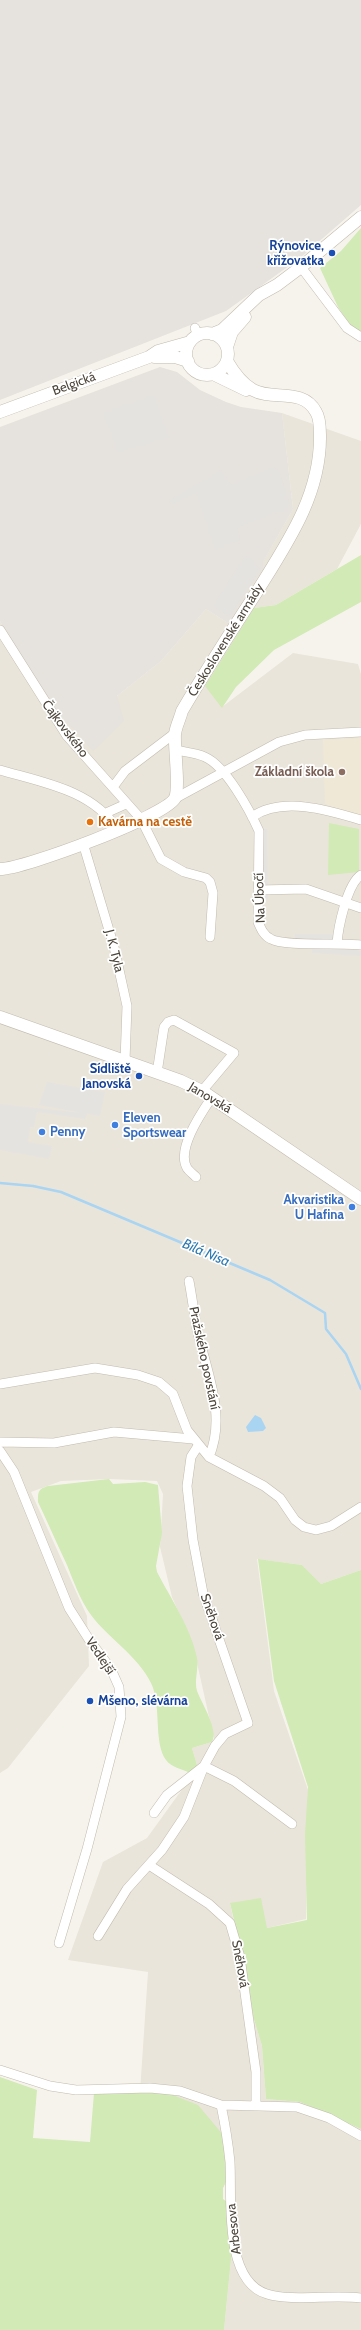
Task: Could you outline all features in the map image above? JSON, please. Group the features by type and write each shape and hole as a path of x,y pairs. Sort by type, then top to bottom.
{"street":[{"path":"253,390 242,389 213,374 198,373 188,362 187,352 194,335 212,334 222,330 259,295 277,285 301,267 361,217"},
{"path":"301,267 347,328 361,337"},
{"path":"213,374 222,369 227,361 227,347 238,324 277,285"},
{"path":"212,334 221,338 227,347"},
{"name":"Belgická","path":"0,412 149,357 158,351 194,335"},
{"name":"Belgická","path":"149,357 175,357 188,362"},
{"name":"Československé armády","path":"174,800 176,788 175,733 182,711 288,541 302,514 317,472 320,450 320,430 317,413 312,406 298,397 253,390 237,378 227,361"},
{"name":"Čajkovského","path":"0,630 38,694 67,736 113,787 126,804 141,819 161,859 184,872 206,878 210,882 213,893 210,937"},
{"path":"0,870 41,861 141,819 166,807 174,800 279,742 306,735 361,732"},
{"path":"113,787 125,771 175,733"},
{"name":"Na Úbočí","path":"175,750 206,757 223,772 252,817 259,831 258,922 260,929 271,940 361,945"},
{"path":"0,770 60,786 106,813 117,829"},
{"path":"106,813 126,804"},
{"path":"252,817 270,807 311,807 361,820"},
{"name":"J. K. Tyla","path":"83,843 114,947 127,1006 125,1061"},
{"path":"337,944 338,933 346,903 354,881 361,875"},
{"path":"258,890 306,889 361,908"},
{"name":"Janovská","path":"0,1010 43,1031"},
{"name":"Janovská","path":"0,1017 125,1061 207,1094 361,1199"},
{"path":"157,1073 164,1027 168,1022 174,1020 234,1053 207,1094 186,1146 186,1164 196,1177"},
{"name":"Pražského povstání","path":"189,1281 197,1329 216,1412 216,1428 209,1457"},
{"path":"0,1384 95,1368 138,1374 159,1382 173,1394 187,1430 195,1443 209,1457 264,1486 280,1498 295,1520 304,1527 316,1530 331,1526 361,1507"},
{"path":"0,1442 54,1443 114,1432 195,1443"},
{"name":"Sněhová","path":"98,1936 127,1889 162,1850 184,1817 204,1766 215,1746 225,1734 248,1722 203,1593 197,1563 187,1486 190,1457 195,1443"},
{"name":"Vedlejší","path":"0,1451 14,1472 69,1608 90,1641 111,1669 119,1687 121,1717 87,1849 59,1943"},
{"path":"204,1766 234,1782 292,1824"},
{"name":"Sněhová","path":"154,1813 167,1795 204,1766"},
{"name":"Sněhová","path":"149,1865 209,1904 230,1923 240,1956 256,2072 256,2106"},
{"path":"0,2070 50,2086 76,2090 150,2088 180,2091 220,2105 297,2108 329,2118 361,2136"},
{"name":"Arbesova","path":"220,2105 226,2125 233,2241 236,2260 243,2274 257,2289 271,2295 344,2296 361,2298"}],"shaded area":[{"path":"0,0 361,0 361,205 300,258 226,311 0,400"},
{"path":"160,367 177,372 200,390 226,402 241,407 282,413 293,509 263,562 263,568 228,623 206,609 161,661 117,696 124,721 93,751 58,712 26,666 0,621 0,427"},
{"path":"155,395 169,437 117,454 103,412"},
{"path":"282,413 361,441 361,524 337,569 276,605 254,608 222,707 293,653 358,664 361,674 361,1570 321,1584 302,1565 257,1559 274,1691 308,1790 306,1919 267,1928 230,1903 253,2016 262,2046 266,2099 300,2102 361,2129 361,2330 224,2330 232,2249 226,2182 140,2092 148,1972 68,1960 103,1862 147,1838 196,1770 197,1765 192,1748 212,1742 214,1739 193,1645 172,1597 160,1547 163,1494 157,1481 109,1479 61,1481 31,1492 87,1616 89,1666 8,1768 0,1773 0,621 26,666 58,712 117,696 161,661 206,609 228,623 293,509"},
{"path":"273,467 279,471 289,503 288,509 237,527 240,540 215,550 196,493 172,505 169,500 221,470 231,485"},
{"path":"245,556 256,563 255,565 260,569 229,616 213,606"},
{"name":"Základní škola","path":"361,738 361,817 325,804 323,740"},
{"path":"261,829 267,829 268,899 262,899"},
{"path":"295,934 335,934 335,939 295,939"},
{"path":"312,948 357,950 361,951 361,956 312,953"},
{"path":"47,1082 105,1092 100,1116 87,1114 85,1119 37,1112 34,1127 30,1127 28,1142 52,1146 49,1159 0,1150 0,1104 82,1113 39,1105"}],"green space":[{"path":"361,228 361,331 352,328 338,307 320,268 341,251"},
{"path":"361,555 361,602 274,650 236,687 222,708 205,686 254,608 276,605"},
{"path":"329,823 359,829 359,872 328,875"},
{"path":"109,1479 113,1484 145,1482 158,1485 162,1533 156,1566 157,1572 180,1614 194,1647 197,1658 197,1691 212,1724 214,1737 212,1742 192,1748 197,1765 196,1770 190,1773 174,1766 166,1760 162,1752 158,1734 156,1702 151,1683 139,1664 106,1632 87,1609 38,1502 39,1491 48,1486"},
{"path":"258,1559 302,1565 321,1584 361,1570 361,2129 300,2102 266,2099 262,2046 253,2016 243,1959 230,1903 261,1898 267,1928 307,1920 305,1834 308,1787 274,1681"},
{"path":"0,2077 37,2090 33,2138 90,2142 94,2093 155,2092 170,2094 198,2105 224,2136 226,2182 223,2188 223,2199 227,2202 232,2249 224,2330 0,2330"}],"water":[{"path":"255,1415 261,1418 266,1428 263,1431 248,1432 246,1427"}],"waterway":[{"name":"Bílá Nisa","path":"0,1183 33,1186 61,1192 270,1280 325,1313 326,1329 346,1354 361,1389"}],"place":[{"name":"Rýnovice, křižovatka","path":"332,253"},
{"name":"Základní škola","path":"342,772"},
{"name":"Kavárna na cestě","path":"90,822"},
{"name":"Sídliště Janovská","path":"139,1076"},
{"name":"Eleven Sportswear","path":"115,1125"},
{"name":"Penny","path":"42,1132"},
{"name":"Akvaristika U Hafina","path":"352,1207"},
{"name":"Mšeno, slévárna","path":"90,1701"}]}
